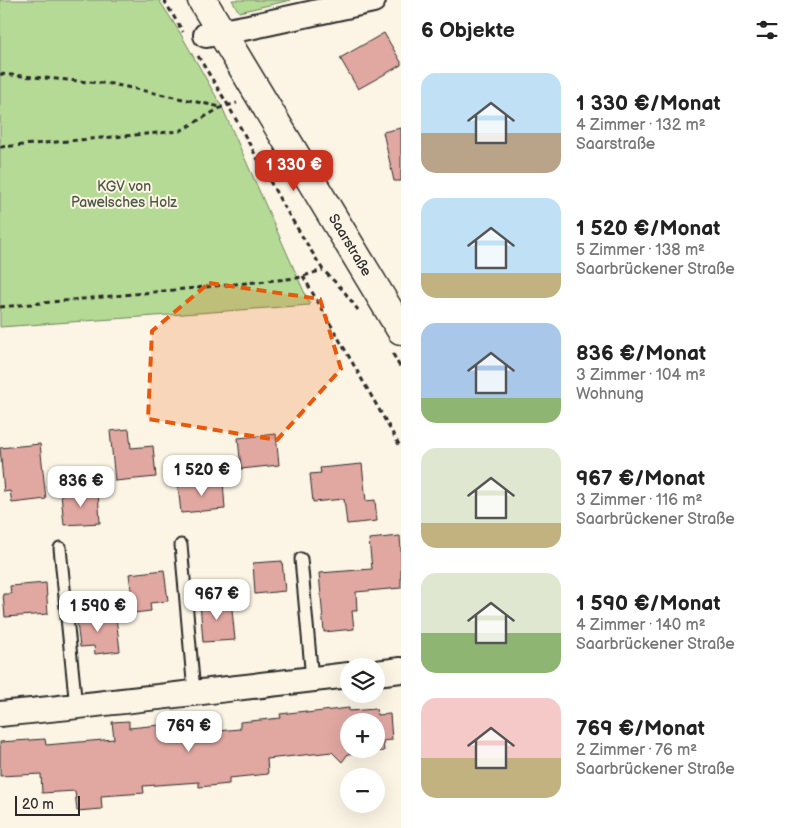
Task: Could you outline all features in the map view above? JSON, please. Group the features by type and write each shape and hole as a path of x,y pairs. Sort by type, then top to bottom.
{"street":[{"name":"Saarstraße","path":"202,0 201,37 401,330"},
{"path":"201,37 373,0"},
{"path":"385,671 401,670"},
{"path":"0,714 340,677"}],"lane":[{"path":"181,544 194,692"},
{"path":"60,548 76,707"},
{"path":"301,559 312,679"}],"path":[{"path":"164,0 201,37 228,106 283,204 323,270 361,313"},
{"path":"0,74 112,84 222,107 180,131 0,147"},
{"path":"0,307 302,276 323,270"},
{"path":"302,276 401,448"}],"highlighted area":[{"path":"209,283 320,299 341,369 277,440 148,419 152,331"}],"green space":[{"name":"KGV von Pawelsches Holz","path":"0,0 159,0 179,31 222,107 310,305 0,327"},
{"path":"232,0 291,0 239,12"}],"building":[{"path":"384,33 401,65 358,89 340,58"},
{"path":"401,128 401,181 394,181 383,132"},
{"path":"129,429 131,448 153,446 156,477 115,481 110,431"},
{"path":"276,434 279,465 241,469 238,438"},
{"path":"40,444 46,499 12,503 10,491 4,492 0,448"},
{"path":"362,464 366,501 375,500 377,521 347,524 344,499 313,502 310,474 321,473 320,468"},
{"path":"223,481 225,509 181,513 178,485"},
{"path":"98,491 100,523 64,525 61,494"},
{"path":"400,536 401,588 356,592 357,611 352,611 354,629 324,632 319,573 372,569 369,539"},
{"path":"282,561 285,591 255,594 253,563"},
{"path":"164,570 168,601 150,603 151,611 134,613 129,574"},
{"path":"46,583 48,614 5,617 3,594 11,594 10,586"},
{"path":"231,599 235,640 203,642 200,602"},
{"path":"96,613 96,620 116,617 120,651 95,654 94,646 80,647 76,615"},
{"path":"349,708 349,711 376,709 377,713 340,713 340,758 345,758 342,762 332,752 267,759 268,774 229,778 229,784 199,787 199,782 143,786 144,793 101,796 102,809 77,811 75,791 42,793 41,774 0,776 0,742 45,739 46,745 114,739 112,722 129,721 129,728 180,723 181,734 240,729 240,722 281,718 280,714 306,711 306,713"},
{"path":"385,714 390,714 392,740 385,741"}]}
